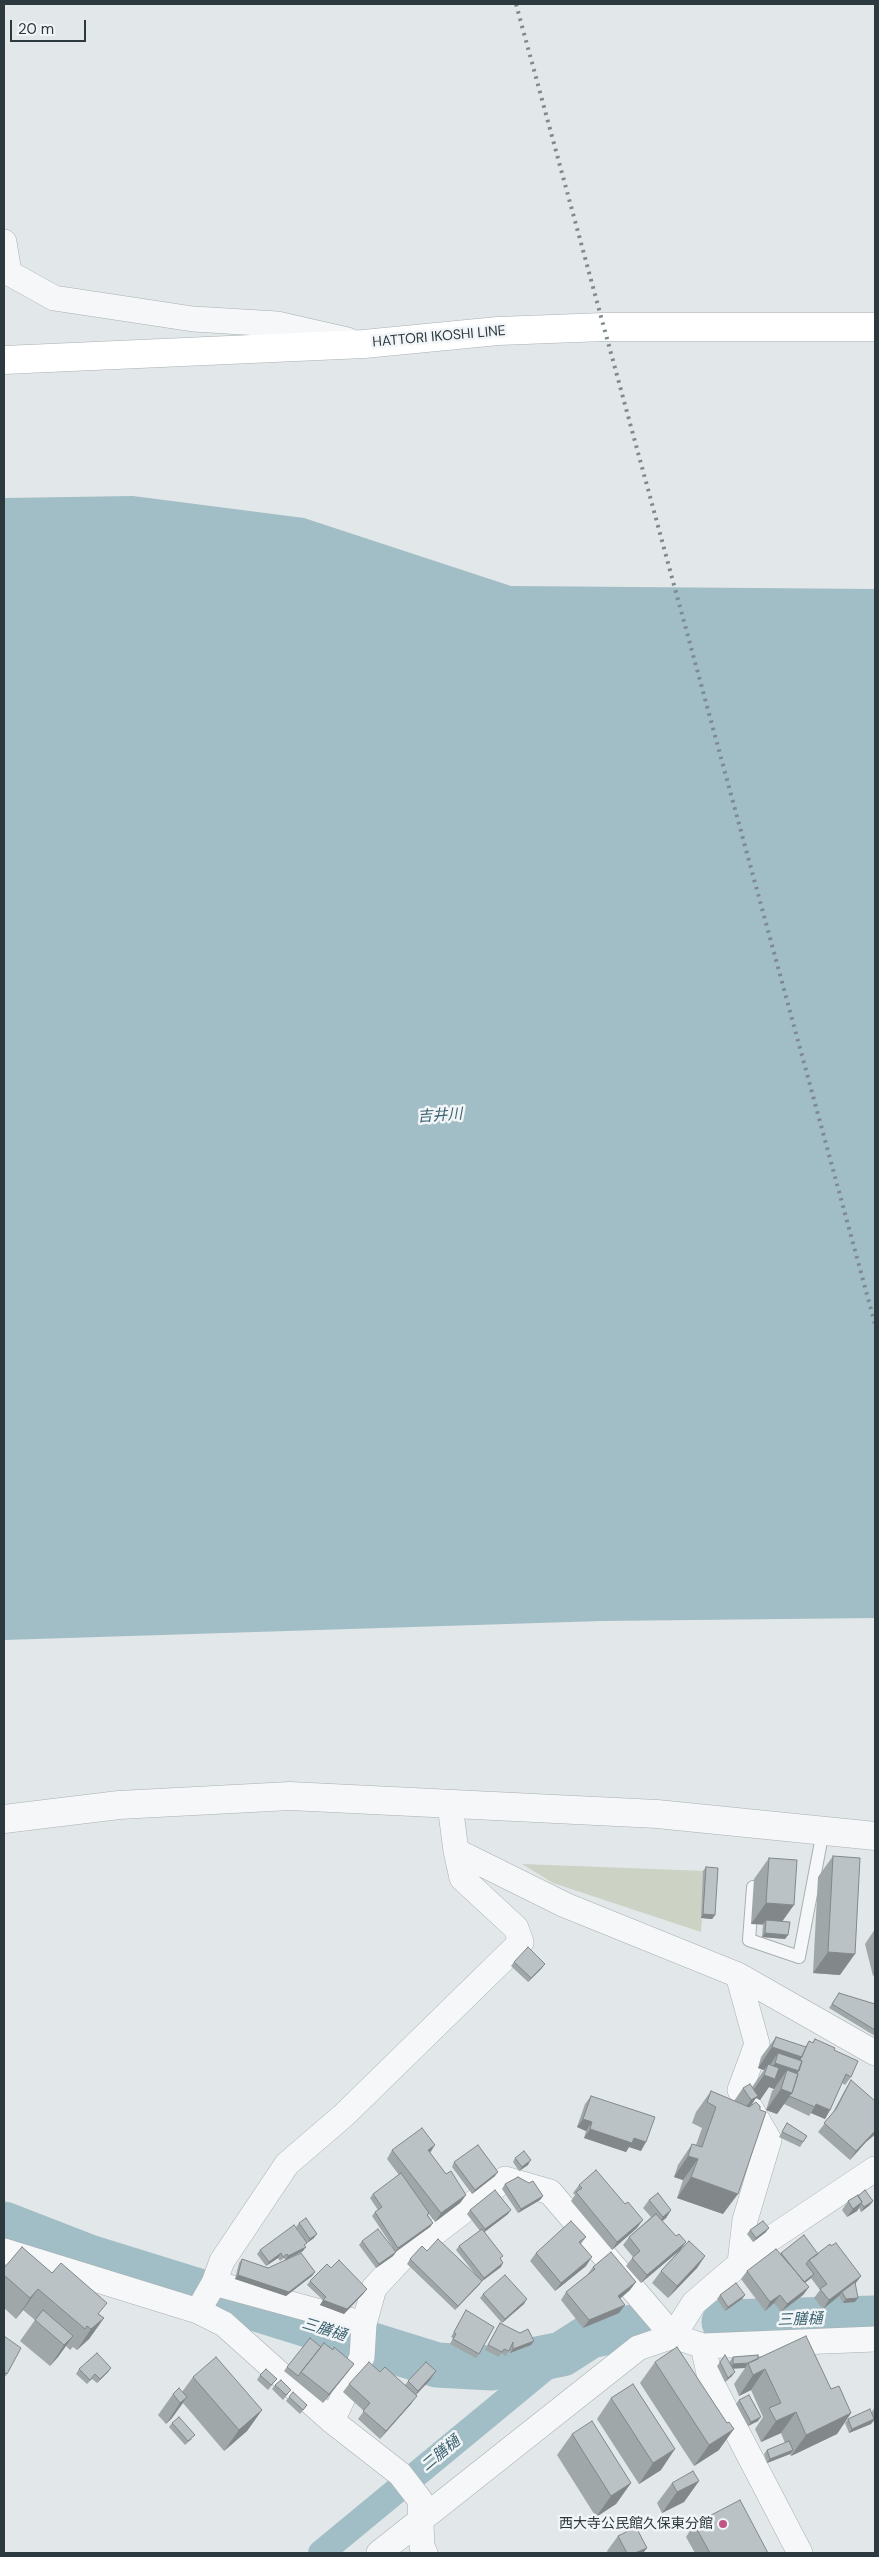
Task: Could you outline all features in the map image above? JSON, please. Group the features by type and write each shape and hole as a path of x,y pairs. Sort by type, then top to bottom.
{"main road":[{"name":"HATTORI IKOSHI LINE","path":"4,360 364,344 498,331 604,327 875,328"}],"street":[{"path":"4,242 9,272 54,298 193,318 276,324 364,344"},
{"path":"4,1819 119,1805 290,1796 450,1806 658,1814 875,1836"},
{"path":"198,2310 214,2283 222,2261 287,2164 344,2115 521,1942 516,1928 462,1878 450,1806"},
{"path":"456,1851 565,1905 738,1974 875,2053"},
{"path":"738,1974 757,2044 740,2090 769,2140 746,2220 740,2263"},
{"path":"379,2553 421,2509 638,2348 673,2336 694,2303 764,2243 875,2169"},
{"path":"332,2421 362,2357 364,2324 374,2288 402,2258 505,2178 550,2192 673,2336 702,2346 875,2339"},
{"path":"4,2251 198,2310 224,2324 332,2421 400,2474 421,2509 422,2547 425,2553"},
{"path":"214,2283 364,2324"},
{"path":"702,2346 710,2382 800,2553"}],"lane":[{"path":"753,1887 749,1940 799,1957 823,1831"}],"shaded area":[{"path":"522,1864 705,1871 701,1932 553,1883"}],"water":[{"name":"吉井川","path":"133,496 304,518 511,586 875,589 875,1618 601,1621 4,1640 4,498"}],"building":[{"path":"833,1856 860,1858 855,1954 828,1952"},
{"path":"769,1858 797,1860 794,1905 766,1903"},
{"path":"706,1867 718,1868 715,1915 703,1914"},
{"path":"766,1920 790,1922 788,1935 765,1933"},
{"path":"528,1947 545,1964 531,1978 514,1962"},
{"path":"839,1993 875,2004 875,2030 832,2004"},
{"path":"776,2037 806,2047 802,2057 772,2047"},
{"path":"815,2039 858,2061 851,2077 846,2074 830,2110 816,2104 815,2107 789,2096 792,2093 802,2061 800,2060 809,2041 813,2043"},
{"path":"778,2053 802,2061 799,2071 775,2063"},
{"path":"768,2064 779,2068 775,2079 764,2075"},
{"path":"787,2070 798,2074 792,2093 781,2089"},
{"path":"851,2080 875,2101 875,2131 856,2151 824,2123 836,2109"},
{"path":"750,2084 758,2096 751,2100 743,2088"},
{"path":"711,2091 749,2107 756,2102 760,2106 760,2110 766,2112 738,2194 691,2177 698,2159 688,2156 692,2144 702,2147 716,2107 707,2102"},
{"path":"591,2096 655,2117 646,2142 634,2138 632,2143 590,2129 592,2122 583,2119"},
{"path":"787,2123 807,2136 803,2142 782,2132"},
{"path":"422,2128 435,2145 428,2150 446,2174 451,2171 466,2195 441,2213 392,2150"},
{"path":"478,2145 498,2172 475,2190 454,2162"},
{"path":"524,2151 531,2160 522,2167 515,2158"},
{"path":"596,2170 625,2204 628,2202 643,2220 617,2242 576,2192 582,2188 579,2185"},
{"path":"401,2173 429,2213 427,2215 433,2223 398,2248 375,2212 382,2207 373,2194"},
{"path":"518,2177 529,2183 533,2181 543,2196 521,2209 505,2184"},
{"path":"495,2190 511,2210 485,2229 470,2210"},
{"path":"865,2190 873,2201 864,2207 858,2196"},
{"path":"658,2193 671,2210 663,2217 649,2200"},
{"path":"858,2195 862,2202 853,2209 848,2201"},
{"path":"656,2214 676,2236 679,2234 686,2242 647,2275 632,2258 640,2251 629,2237"},
{"path":"306,2218 317,2234 310,2239 299,2223"},
{"path":"571,2221 586,2237 579,2242 592,2257 561,2283 536,2253"},
{"path":"763,2221 769,2228 756,2238 750,2230"},
{"path":"294,2225 307,2243 304,2245 306,2247 288,2256 287,2254 283,2257 281,2253 269,2262 260,2250"},
{"path":"378,2229 396,2252 379,2264 362,2241"},
{"path":"482,2229 503,2256 500,2258 503,2263 484,2278 459,2246"},
{"path":"804,2235 818,2254 806,2264 814,2274 804,2282 781,2253"},
{"path":"438,2239 482,2281 458,2306 410,2259 422,2246 427,2251"},
{"path":"689,2241 705,2256 677,2286 661,2271"},
{"path":"836,2243 861,2276 829,2300 820,2289 827,2284 809,2260 830,2244 831,2246"},
{"path":"22,2247 52,2273 61,2263 107,2303 98,2314 104,2318 91,2329 87,2326 85,2329 38,2289 30,2298 4,2275 4,2268"},
{"path":"776,2249 809,2287 787,2304 780,2295 770,2302 747,2271"},
{"path":"611,2252 636,2282 618,2296 625,2305 589,2320 566,2292 595,2269 593,2267"},
{"path":"301,2253 315,2272 289,2292 238,2275 242,2259 268,2268"},
{"path":"339,2260 367,2289 347,2309 323,2300 326,2297 310,2281 327,2264 331,2268"},
{"path":"505,2275 527,2299 505,2319 483,2294"},
{"path":"855,2282 858,2298 846,2299 842,2292"},
{"path":"736,2283 745,2295 728,2307 720,2295"},
{"path":"43,2310 73,2336 64,2345 35,2320"},
{"path":"466,2310 494,2327 479,2354 453,2339 456,2334 454,2332"},
{"path":"500,2323 520,2333 528,2329 534,2341 513,2349 513,2342 509,2351 504,2349 502,2352 488,2345"},
{"path":"4,2336 21,2348 7,2374 4,2372"},
{"path":"806,2336 831,2389 839,2386 851,2413 806,2435 796,2412 776,2421 769,2408 781,2403 765,2369 753,2375 748,2363"},
{"path":"310,2338 321,2347 298,2376 287,2367"},
{"path":"324,2343 333,2350 334,2347 354,2364 329,2394 301,2372"},
{"path":"677,2347 727,2423 729,2422 734,2429 709,2445 655,2362"},
{"path":"97,2353 111,2368 100,2379 95,2374 90,2380 79,2369"},
{"path":"725,2355 735,2372 728,2378 720,2362"},
{"path":"758,2355 758,2359 749,2363 733,2364 733,2357"},
{"path":"216,2357 262,2410 239,2430 193,2377"},
{"path":"369,2362 380,2372 385,2367 417,2396 386,2431 363,2411 370,2403 349,2384"},
{"path":"426,2362 436,2371 418,2391 408,2381"},
{"path":"266,2369 277,2379 271,2385 260,2375"},
{"path":"281,2380 291,2390 286,2395 275,2385"},
{"path":"633,2384 675,2449 653,2463 611,2398"},
{"path":"179,2388 187,2397 180,2403 173,2394"},
{"path":"293,2392 307,2405 303,2410 289,2397"},
{"path":"749,2395 761,2417 751,2422 739,2400"},
{"path":"870,2409 874,2419 852,2429 848,2419"},
{"path":"179,2417 195,2435 188,2441 172,2423"},
{"path":"592,2421 631,2483 611,2496 572,2434"},
{"path":"789,2441 793,2450 770,2459 767,2450"},
{"path":"693,2471 699,2481 677,2492 672,2483"},
{"path":"740,2500 768,2553 710,2553 694,2524"},
{"path":"636,2527 647,2548 635,2553 627,2553 618,2536"}],"waterway":[{"name":"三膳樋","path":"4,2224 89,2257 437,2365 492,2368 562,2354 590,2336 647,2324"},
{"name":"三膳樋","path":"724,2322 875,2318"},
{"name":"二膳樋","path":"321,2553 562,2354"}],"railway":[{"path":"516,4 875,1324"}],"place":[{"name":"西大寺公民館久保東分館","path":"723,2524"}]}
